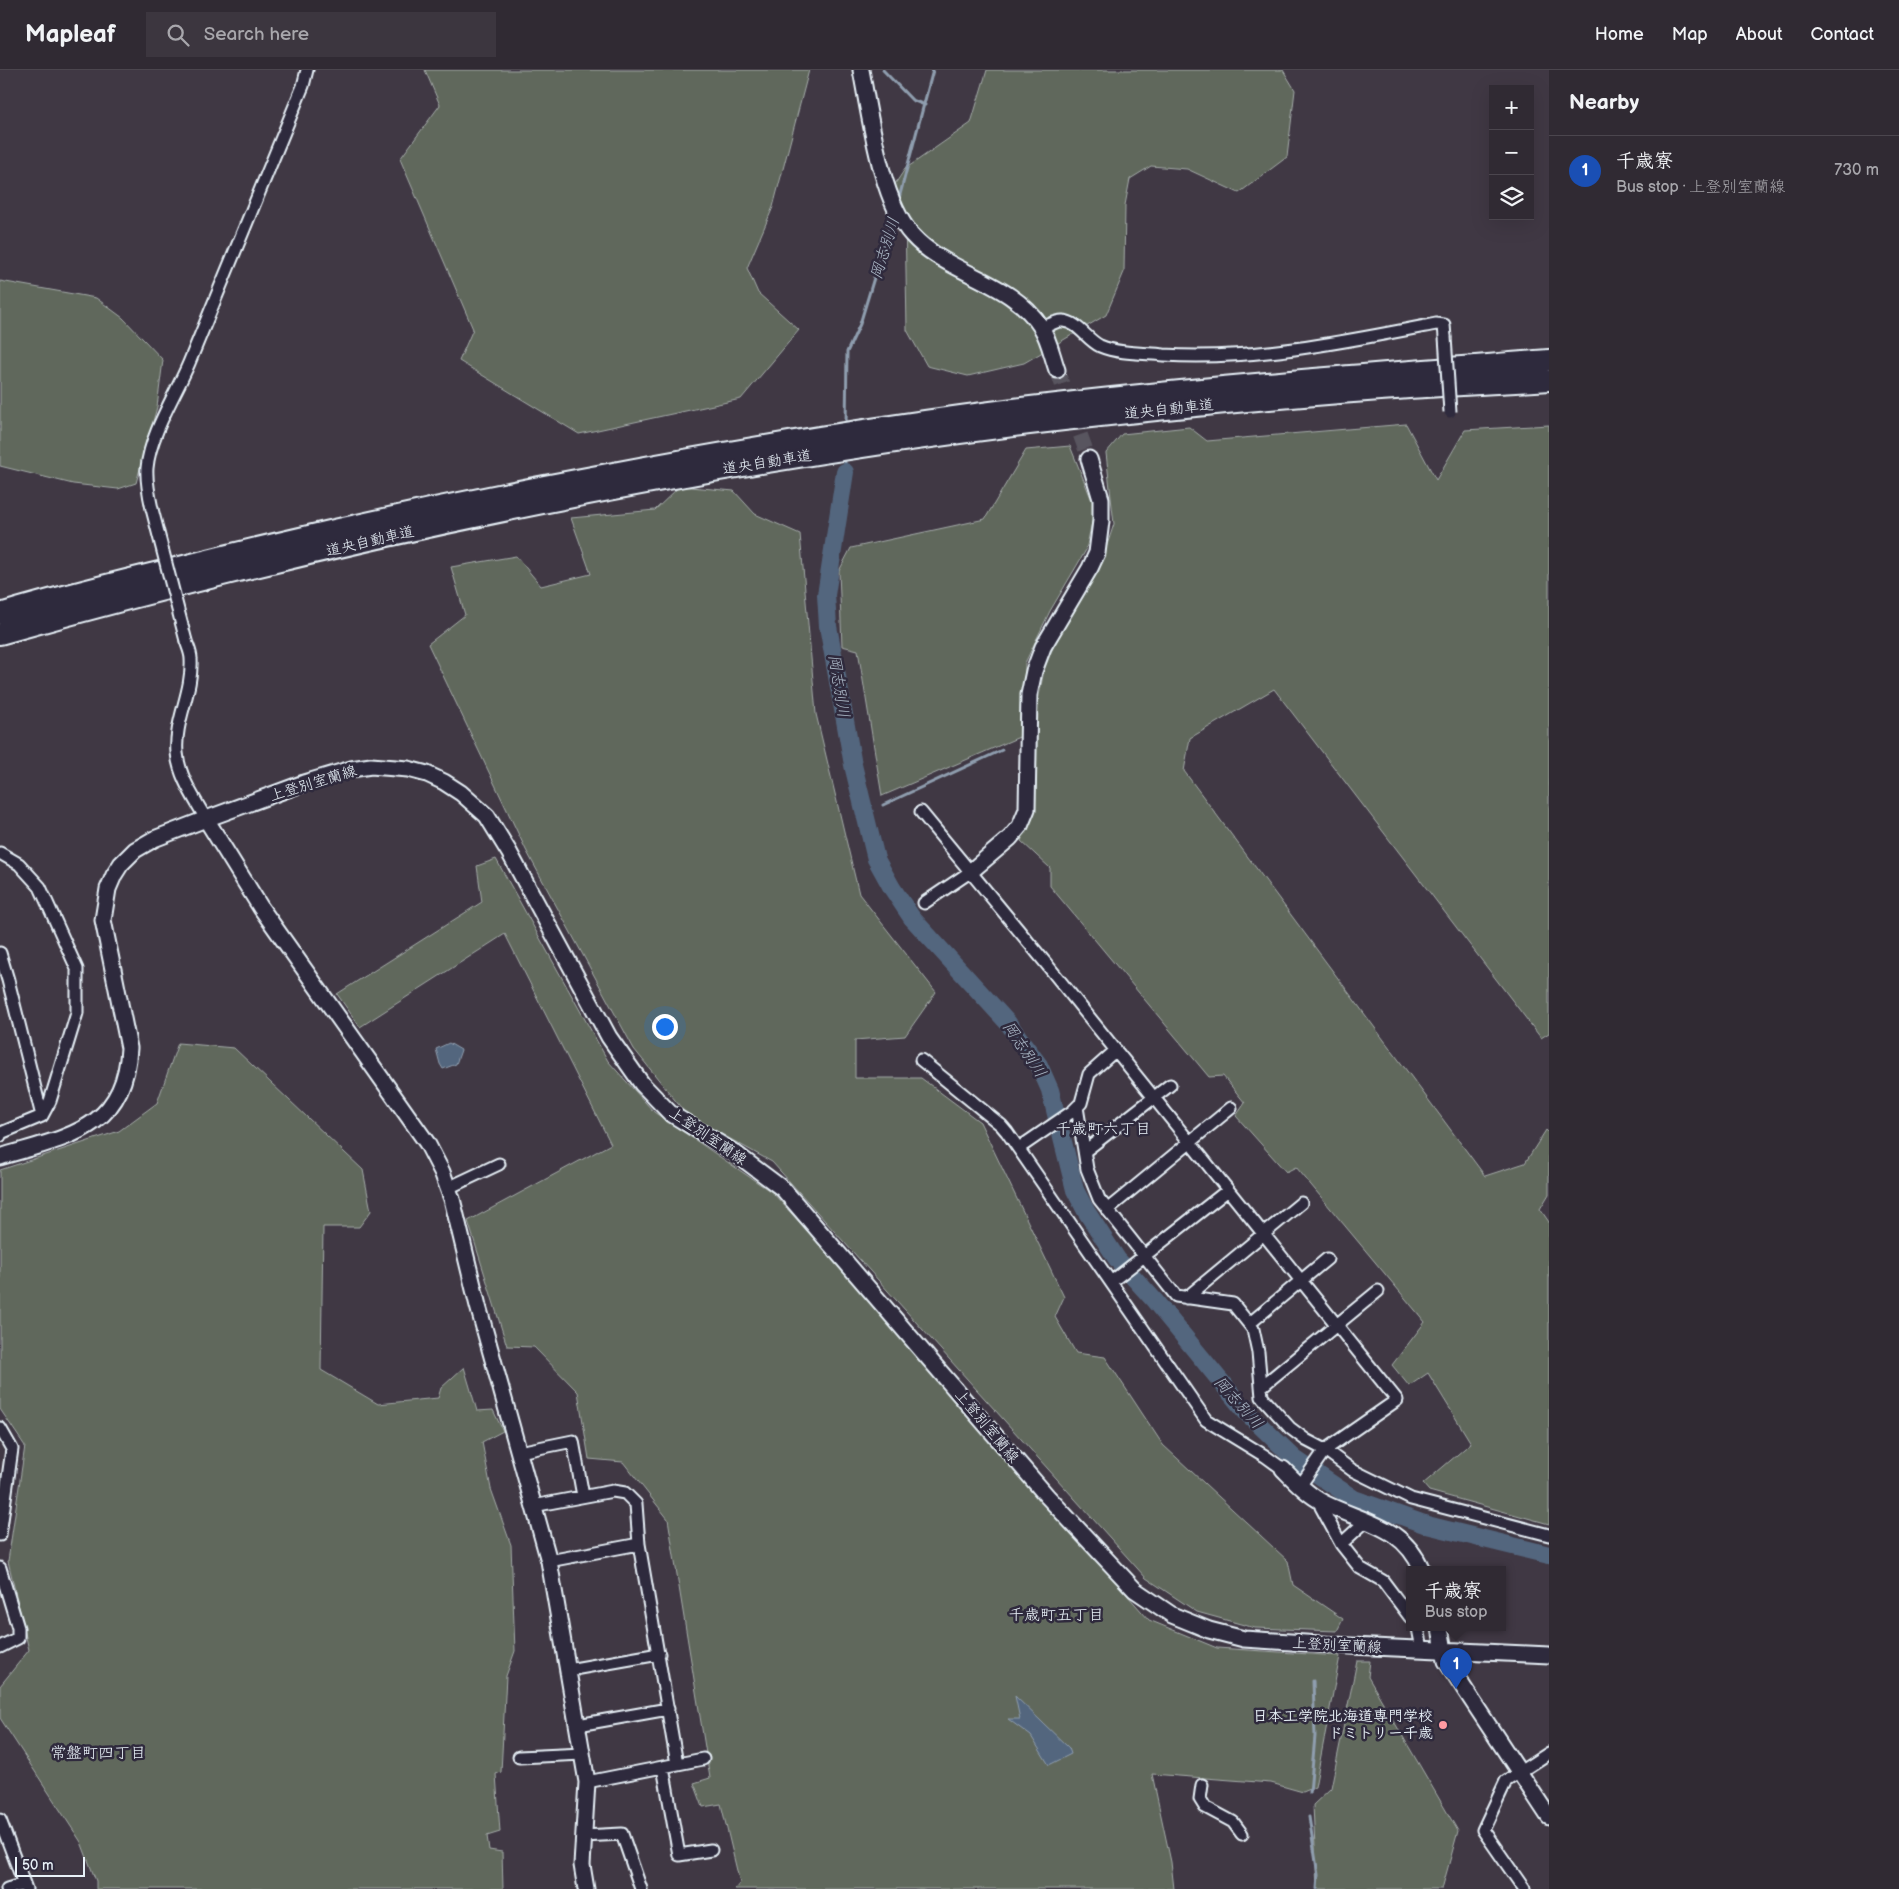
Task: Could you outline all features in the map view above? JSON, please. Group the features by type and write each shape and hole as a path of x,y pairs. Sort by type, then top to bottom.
{"highway":[{"name":"道央自動車道","path":"0,614 307,534 464,500 877,427 1024,408 1245,385 1549,360"},
{"name":"道央自動車道","path":"0,634 96,607 277,562 460,520 624,487 754,464 1028,425 1249,401 1369,391 1549,380"}],"street":[{"path":"307,70 303,86 267,174 156,436 147,467 147,484 152,509 191,658 191,671 176,734 177,755 181,774 206,819 261,908 427,1143 448,1188 549,1561 587,1782 582,1865 586,1889"},
{"path":"860,70 889,193 899,218 913,236 932,253 996,287 1017,301 1042,328 1058,370"},
{"path":"1042,328 1062,320 1073,324 1088,338 1101,346 1129,352 1173,355 1275,351 1339,342 1436,324 1444,325 1450,412"},
{"path":"924,903 970,872 1010,838 1020,826 1028,809 1029,695 1034,670 1043,648 1090,568 1096,553 1101,521 1101,499 1089,458"},
{"name":"上登別室蘭線","path":"0,1156 77,1132 103,1115 117,1097 128,1066 129,1048 103,920 108,889 121,864 135,850 154,839 206,819 351,768 371,766 408,769 427,774 461,793 487,816 509,852 609,1037 642,1084 670,1113 735,1153 783,1189 1047,1496 1134,1590 1172,1615 1209,1630 1244,1639 1549,1655"},
{"path":"922,812 1397,1400 1323,1452 1304,1481"},
{"path":"0,853 19,864 40,887 77,969 77,1013 50,1101 42,1116 1,1133 0,1136"},
{"path":"0,953 42,1116"},
{"path":"1019,1148 1081,1103 1089,1074 1116,1050"},
{"path":"921,1060 1002,1125 1115,1279 1206,1420 1304,1481 1322,1502 1396,1534 1409,1546 1420,1566"},
{"path":"1086,1151 1170,1085"},
{"path":"1107,1210 1231,1108"},
{"path":"1075,1109 1086,1151 1087,1169 1099,1199 1176,1296 1232,1304 1249,1324 1253,1330 1258,1352 1262,1397 1290,1428 1352,1470 1411,1499 1549,1535"},
{"path":"448,1188 499,1164"},
{"path":"1115,1279 1144,1254 1228,1190"},
{"path":"1186,1298 1301,1203"},
{"path":"1249,1324 1327,1259"},
{"path":"1261,1387 1378,1291"},
{"path":"0,1428 12,1449 0,1535"},
{"path":"519,1452 573,1441 583,1496"},
{"path":"533,1506 583,1496 619,1492 632,1499 636,1504 639,1544 677,1764"},
{"path":"1322,1502 1321,1507 1341,1544 1360,1568 1383,1581 1406,1612"},
{"path":"1341,1544 1366,1520"},
{"path":"549,1561 639,1544"},
{"path":"0,1568 18,1628 18,1638 0,1647"},
{"path":"1419,1631 1422,1649"},
{"path":"1441,1631 1446,1661 1549,1817"},
{"path":"568,1670 659,1654"},
{"path":"578,1724 668,1709"},
{"path":"1524,1889 1483,1830 1506,1781 1549,1753"},
{"path":"519,1757 583,1754"},
{"path":"587,1782 703,1759"},
{"path":"663,1766 679,1855 711,1850"},
{"path":"1202,1785 1200,1799 1205,1807 1233,1822 1242,1834"},
{"path":"0,1820 25,1887 8,1889"},
{"path":"583,1836 622,1834 641,1889"}],"green space":[{"path":"425,70 809,70 773,207 747,268 758,293 799,330 741,399 579,434 459,361 473,329 400,159 440,105"},
{"path":"987,70 1283,70 1295,90 1287,157 1239,193 1187,169 1151,166 1130,179 1125,205 1124,272 1106,315 1024,363 968,376 927,366 907,330 905,214 893,187 905,169 971,123"},
{"path":"0,281 96,298 123,318 163,360 157,407 136,483 118,489 73,484 0,466"},
{"path":"1406,424 1436,480 1465,430 1549,425 1549,1033 1541,1038 1274,689 1190,738 1184,771 1485,1176 1525,1163 1546,1130 1549,1133 1549,1194 1540,1209 1549,1222 1549,1524 1429,1491 1423,1484 1471,1443 1428,1373 1409,1386 1392,1365 1425,1322 1296,1167 1286,1172 1236,1116 1245,1103 1223,1076 1209,1077 1050,886 1050,868 1021,841 1034,809 1038,701 1044,670 1054,645 1099,569 1114,524 1106,453 1122,434 1189,427 1207,441"},
{"path":"1070,446 1095,508 1086,550 1050,611 1025,663 1024,735 882,796 858,650 842,646 839,571 851,548 985,519 1026,450"},
{"path":"680,486 734,491 755,514 800,534 816,714 859,894 936,992 905,1036 855,1040 855,1078 921,1078 980,1122 1064,1297 1055,1317 1076,1353 1105,1357 1163,1445 1288,1561 1293,1585 1343,1619 1337,1631 1255,1628 1197,1612 1146,1578 772,1162 687,1115 634,1049 526,850 428,644 465,615 451,567 516,556 541,586 591,574 571,518 655,510"},
{"path":"496,859 608,1061 654,1112 773,1193 1149,1620 1217,1648 1340,1656 1315,1787 1303,1792 1271,1783 1152,1774 1171,1862 1174,1889 735,1889 740,1883 721,1804 703,1807 694,1783 710,1778 668,1519 623,1462 589,1459 578,1392 534,1347 507,1346 468,1221 611,1144 505,934 360,1027 337,994 482,902 477,866"},
{"path":"178,1043 234,1048 363,1170 371,1211 359,1227 323,1227 321,1370 378,1404 438,1398 441,1388 464,1367 477,1411 493,1410 503,1431 482,1442 491,1489 511,1545 515,1651 506,1676 501,1772 496,1774 500,1832 487,1836 489,1850 502,1852 503,1889 96,1889 96,1881 81,1842 0,1718 0,1686 29,1650 8,1561 25,1446 0,1409 0,1170 119,1131 157,1103"},
{"path":"1357,1661 1370,1661 1368,1677 1458,1831 1442,1889 1317,1889 1313,1805 1331,1788"}],"water":[{"path":"449,1043 461,1050 456,1064 443,1069 436,1049"},
{"path":"1015,1696 1069,1748 1071,1754 1049,1765 1031,1736 1008,1719 1020,1719"}],"waterway":[{"path":"883,70 912,100 925,105"},
{"name":"岡志別川","path":"898,202 933,70"},
{"name":"岡志別川","path":"846,426 847,352 860,324 893,215"},
{"name":"岡志別川","path":"845,457 845,472"},
{"name":"岡志別川","path":"845,472 826,595 828,626 853,765 876,859 912,918 1008,1023 1039,1065 1050,1090 1075,1190 1086,1211 1117,1259 1154,1300 1246,1412 1295,1459 1354,1499 1427,1525 1549,1555"},
{"path":"883,805 1002,750"},
{"path":"1310,1793 1315,1736 1313,1681"},
{"path":"1309,1817 1318,1875 1317,1889"}],"tunnel":[{"path":"1057,370 1089,459"}],"place":[{"name":"千歳寮","path":"1456,1689"},
{"name":"日本工学院北海道専門学校 ドミトリー千歳","path":"1443,1725"}],"district":[{"name":"千歳町六丁目","path":"1103,1128"},
{"name":"千歳町五丁目","path":"1056,1614"},
{"name":"常盤町四丁目","path":"98,1752"}]}
